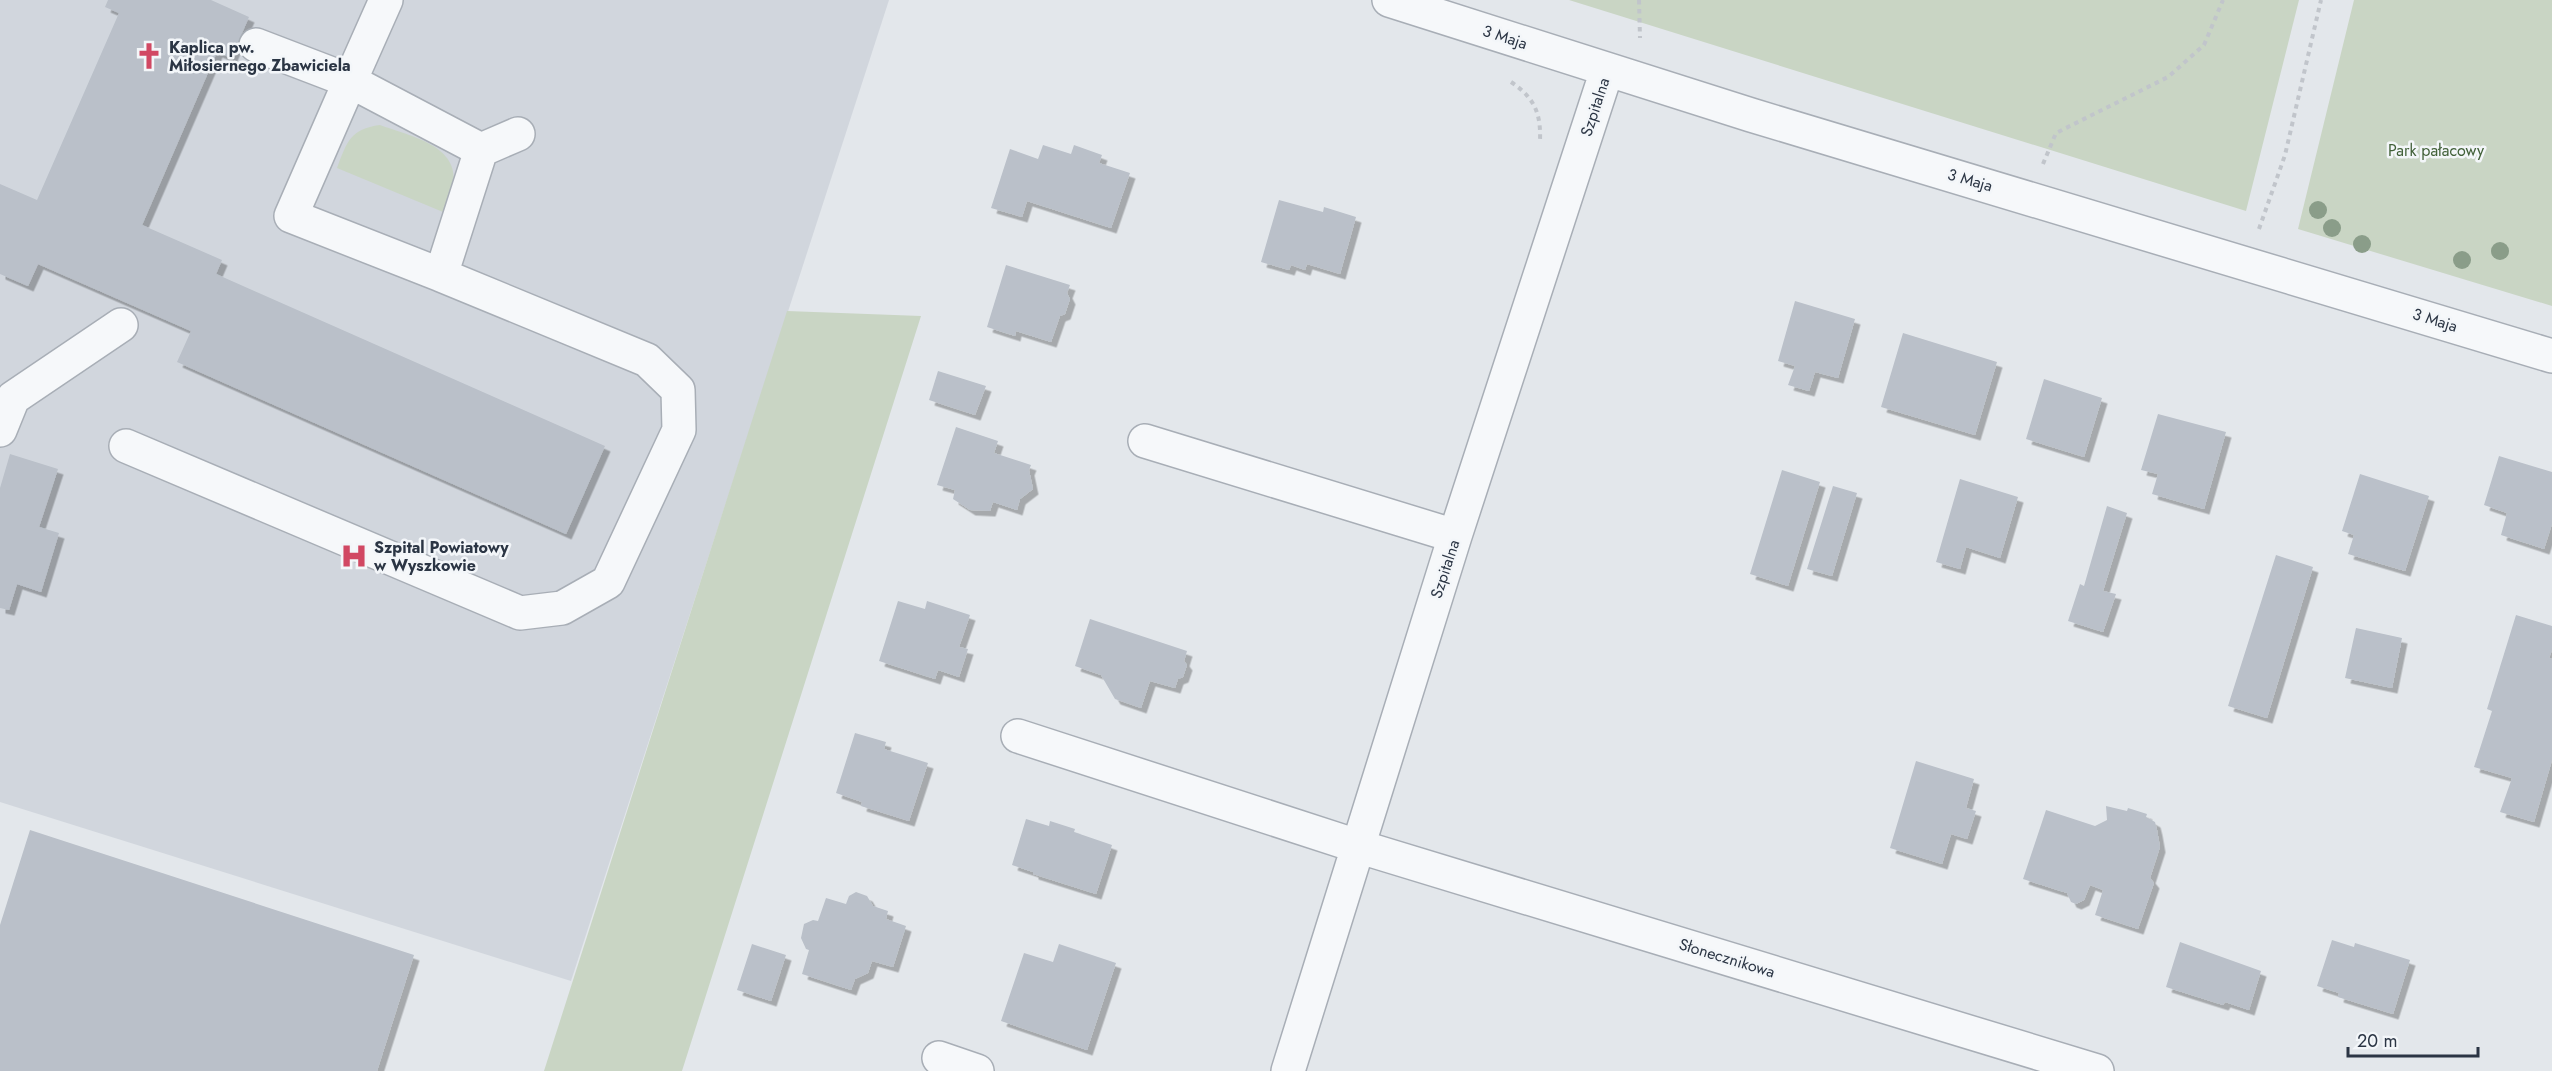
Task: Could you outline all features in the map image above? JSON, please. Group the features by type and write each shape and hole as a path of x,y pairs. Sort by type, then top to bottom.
{"street":[{"path":"126,446 520,613 562,608 608,582 679,430 678,390 647,360 291,216 386,0"},
{"name":"3 Maja","path":"1389,0 1607,70 2552,356"},
{"path":"256,45 350,81 481,150"},
{"name":"Szpitalna","path":"1288,1071 1455,536 1607,70"},
{"path":"441,275 481,150 518,134"},
{"path":"0,430 13,398 121,325"},
{"path":"1145,441 1455,536"},
{"name":"Słonecznikowa","path":"1018,736 1357,846 2097,1071"},
{"path":"939,1058 977,1071"}],"path":[{"path":"2026,196 2056,133 2168,77 2204,45 2223,0"},
{"path":"2248,264 2285,154 2321,0"}],"shaded area":[{"name":"Szpital Powiatowy w Wyszkowie","path":"0,0 889,0 571,981 0,802"}],"green space":[{"path":"1569,0 2299,0 2246,211"},
{"name":"Park pałacowy","path":"2354,0 2552,0 2552,306 2298,229"},
{"path":"380,125 430,144 449,161 453,172 453,186 443,212 337,168 351,138 362,130"},
{"path":"787,311 921,316 682,1071 544,1071"}],"building":[{"path":"108,0 211,0 249,17 231,58 217,52 142,225 222,260 216,274 605,446 566,534 177,362 191,331 38,264 28,286 0,274 0,184 37,200 119,13 105,7"},
{"path":"1043,145 1071,154 1074,145 1102,155 1099,163 1130,173 1111,228 1027,201 1022,217 991,208 1010,149 1038,159"},
{"path":"1279,200 1323,212 1324,207 1356,217 1340,274 1307,264 1305,270 1291,265 1289,270 1261,262"},
{"path":"1006,265 1070,285 1067,293 1070,299 1065,314 1060,316 1051,342 1016,331 1015,336 987,327"},
{"path":"1795,301 1855,319 1838,378 1815,372 1809,391 1788,385 1795,366 1778,361"},
{"path":"1903,333 1997,362 1975,435 1881,407"},
{"path":"938,371 986,386 975,415 929,400"},
{"path":"2044,379 2102,398 2084,457 2026,439"},
{"path":"2158,414 2226,432 2204,509 2152,494 2158,474 2141,470"},
{"path":"956,427 998,441 994,453 1031,465 1029,470 1033,489 1020,499 1017,510 993,502 990,511 970,510 953,499 955,490 937,485"},
{"path":"10,454 58,469 39,527 59,533 41,592 17,584 9,610 0,608 0,488"},
{"path":"2499,456 2552,472 2552,524 2544,549 2501,535 2507,513 2484,505"},
{"path":"1782,470 1820,482 1788,586 1750,574"},
{"path":"2360,474 2429,496 2405,571 2348,554 2354,535 2342,531"},
{"path":"1960,479 2018,497 2000,558 1966,547 1960,569 1936,562"},
{"path":"1833,486 1857,493 1832,576 1807,569"},
{"path":"2107,506 2127,513 2103,591 2116,594 2103,632 2068,621 2080,584 2084,586"},
{"path":"2276,555 2313,567 2267,718 2228,706"},
{"path":"898,601 925,609 927,601 970,615 959,647 968,649 959,677 938,670 935,679 879,661"},
{"path":"2516,615 2552,626 2552,650 2549,658 2552,659 2552,760 2534,822 2500,812 2512,778 2474,767 2492,711 2487,709"},
{"path":"1090,619 1187,651 1184,661 1187,665 1183,677 1178,679 1175,688 1150,681 1141,708 1115,699 1101,675 1075,666"},
{"path":"2356,628 2402,638 2392,688 2345,678"},
{"path":"855,733 886,742 884,749 928,763 909,821 861,806 862,802 836,793"},
{"path":"1916,761 1974,779 1966,808 1976,811 1967,839 1951,834 1942,864 1890,848"},
{"path":"2106,806 2127,811 2128,808 2147,814 2146,817 2155,822 2160,847 2150,878 2154,883 2138,929 2095,915 2103,890 2090,885 2084,900 2076,904 2071,902 2067,893 2023,879 2046,810 2095,826 2107,820"},
{"path":"1026,819 1049,826 1050,821 1112,845 1096,894 1012,865"},
{"path":"30,830 414,955 377,1071 0,1071 0,925"},
{"path":"856,892 867,896 873,906 888,911 886,919 906,926 893,967 872,961 868,973 855,979 851,990 802,974 809,950 806,949 801,938 804,924 813,920 818,921 826,898 846,904 849,896"},
{"path":"2332,940 2354,947 2355,943 2410,960 2393,1014 2338,997 2339,993 2317,986"},
{"path":"2180,942 2261,971 2249,1010 2225,1002 2223,1005 2166,987"},
{"path":"752,944 786,955 771,1001 737,990"},
{"path":"1059,944 1116,963 1087,1050 1001,1021 1024,953 1053,962"}],"place":[{"name":"Kaplica pw. Miłosiernego Zbawiciela","path":"149,56"},
{"name":"Szpital Powiatowy w Wyszkowie","path":"354,556"}]}
